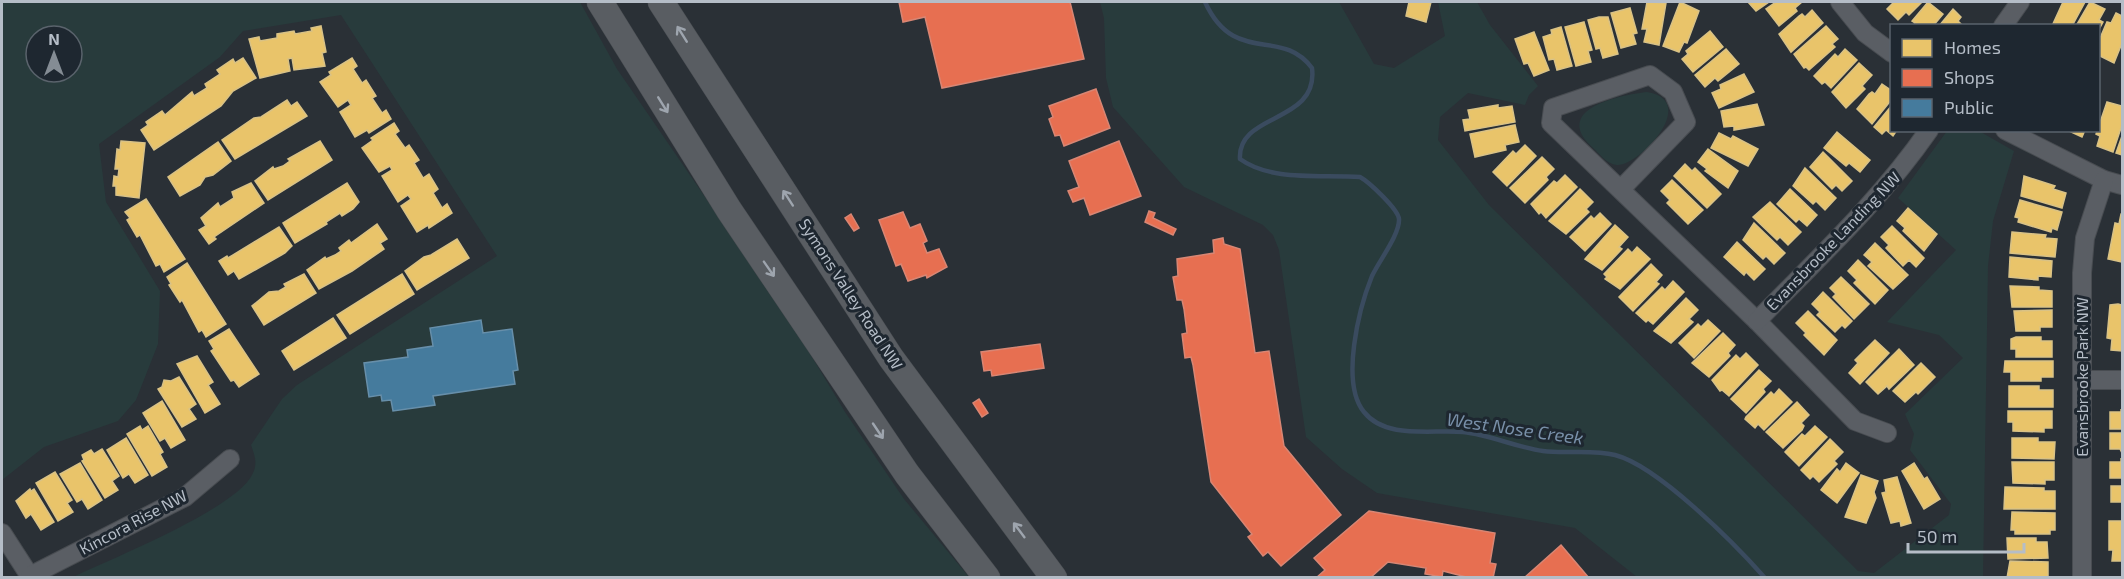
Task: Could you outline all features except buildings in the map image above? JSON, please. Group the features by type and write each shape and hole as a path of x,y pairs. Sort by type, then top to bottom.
{"main road":[{"path":"600,2 729,210 907,474 987,578"},
{"name":"Symons Valley Road NW","path":"661,2 891,358 1054,578"}],"street":[{"path":"1840,2 1865,33 1890,52"},
{"path":"2004,24 2020,2"},
{"name":"Evansbrooke Landing NW","path":"1621,189 1686,122 1673,92 1650,75 1553,108 1551,123 1756,321 1855,421 1887,433"},
{"name":"Evansbrooke Landing NW","path":"1756,321 1878,197 1928,132"},
{"path":"2009,132 2104,180 2122,185"},
{"name":"Evansbrooke Park NW","path":"2082,578 2084,250 2104,180"},
{"path":"2082,380 2122,380"},
{"name":"Kincora Rise NW","path":"31,577 185,497 230,459"},
{"path":"2,533 31,577"}],"shaded area":[{"path":"2,2 580,2 617,69 791,322 845,412 904,499 969,577 73,577 142,546 222,503 241,488 252,475 255,456 251,445 282,399 297,385 497,256 341,15 243,31 220,57 99,144 106,202 160,291 158,344 136,400 118,421 44,447 2,480"},
{"path":"1100,2 1339,2 1374,64 1394,68 1445,36 1438,2 1477,2 1490,25 1538,86 1529,95 1525,105 1468,93 1440,117 1438,140 1489,205 1858,571 1874,573 1949,515 1951,504 1910,450 1914,434 1905,414 1963,358 1939,335 1887,322 1956,250 1898,198 1946,132 1981,132 2014,151 1993,221 1988,266 1983,577 1637,577 1575,528 1377,493 1342,469 1306,437 1279,250 1273,235 1263,225 1184,187 1113,107 1106,78 1104,18"},
{"path":"1647,92 1662,98 1668,107 1667,120 1660,133 1638,156 1627,163 1617,165 1609,163 1581,133 1580,122 1585,113 1594,106 1621,97"}],"waterway":[{"name":"West Nose Creek","path":"1205,2 1217,22 1230,34 1244,40 1286,49 1300,56 1312,68 1311,86 1303,99 1292,109 1251,133 1243,144 1240,159 1253,166 1282,174 1360,177 1382,196 1394,209 1399,219 1396,232 1372,276 1357,325 1353,383 1357,399 1364,412 1373,421 1397,430 1463,432 1543,451 1606,453 1633,462 1695,508 1765,578"}]}
